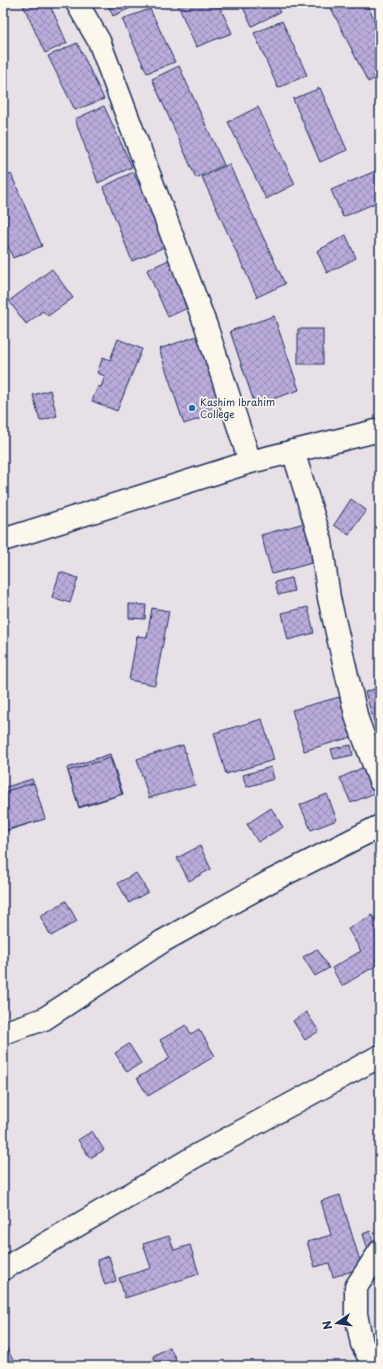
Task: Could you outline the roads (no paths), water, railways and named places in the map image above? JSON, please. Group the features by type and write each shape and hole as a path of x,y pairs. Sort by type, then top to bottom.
{"street":[{"path":"77,3 99,41 206,326 250,462"},
{"path":"3,540 250,462 380,430"},
{"path":"293,451 321,541 329,598 357,718 380,781"},
{"path":"3,1033 44,1019 163,941 269,882 380,826"},
{"path":"3,1269 194,1157 380,1056"},
{"path":"374,1366 362,1344 356,1314 356,1287 380,1251"}],"place":[{"name":"Kashim Ibrahim College","path":"192,408"}]}
